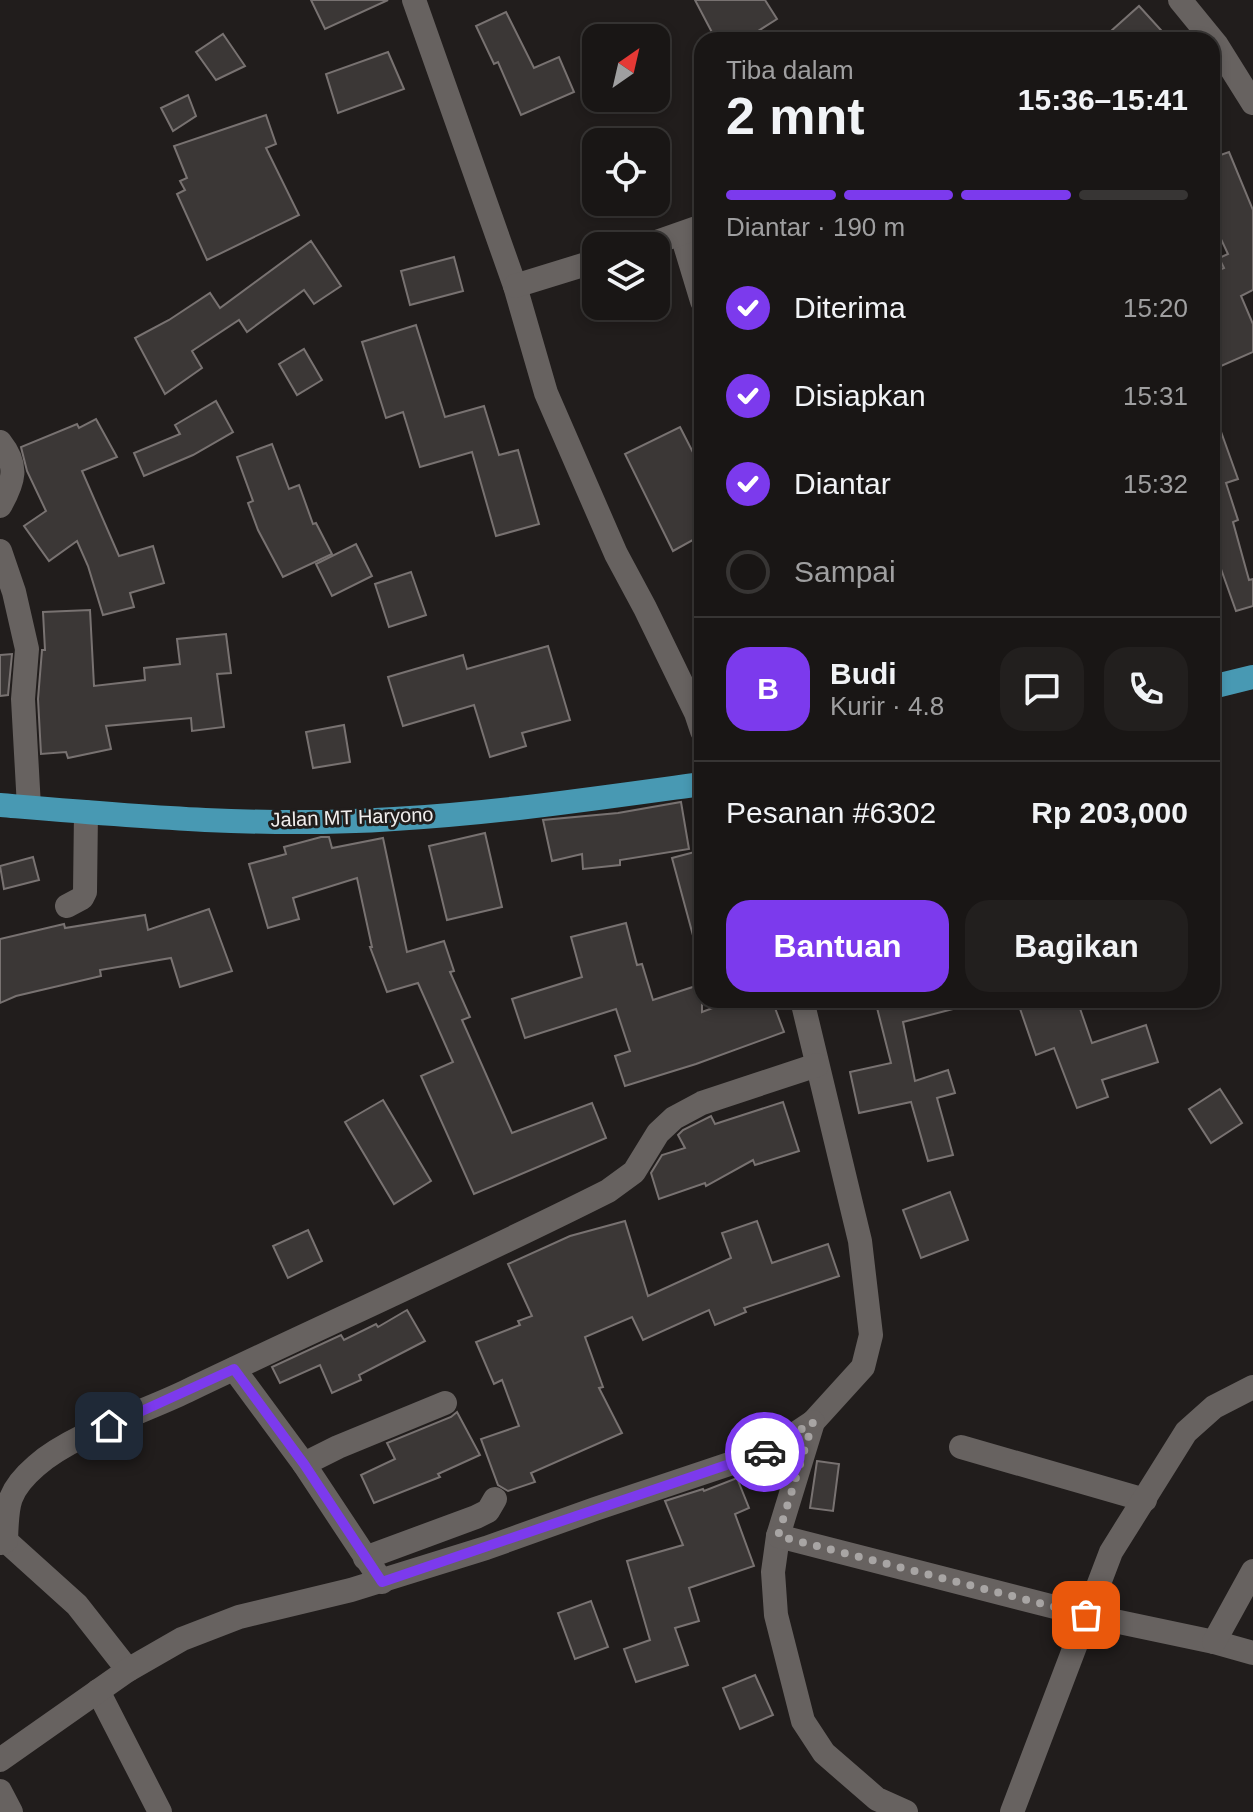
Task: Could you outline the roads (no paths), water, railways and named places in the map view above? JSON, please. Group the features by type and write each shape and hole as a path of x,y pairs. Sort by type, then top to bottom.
{"main road":[{"path":"1220,685 1253,677"},
{"name":"Jalan MT Haryono","path":"0,805 217,821 393,819 620,796 694,785"}],"street":[{"path":"414,0 515,286 546,393 616,554 652,621 694,713"},
{"path":"1180,0 1206,32"},
{"path":"1220,50 1253,103"},
{"path":"670,237 692,230"},
{"path":"515,286 582,265"},
{"path":"0,442 11,456 13,483 0,506"},
{"path":"0,551 14,592 27,649 23,699 29,807"},
{"path":"67,906 82,898 85,892 86,812"},
{"path":"0,1760 128,1670 182,1639 239,1617 382,1582 771,1450 813,1422 863,1367 871,1335 860,1241 804,1008"},
{"path":"128,1670 77,1605 3,1542 9,1499 34,1468 56,1450 608,1191 634,1172 658,1133 674,1118 702,1103 817,1065"},
{"path":"234,1369 304,1464 382,1582"},
{"path":"1012,1812 1111,1552 1186,1432 1214,1407 1253,1387"},
{"path":"304,1464 445,1403"},
{"path":"813,1422 778,1536 773,1572 776,1615 803,1721 824,1753 877,1799 906,1812"},
{"path":"961,1447 1145,1500"},
{"path":"365,1558 476,1517 488,1511 495,1499"},
{"path":"778,1536 1086,1615 1253,1653"},
{"path":"1214,1642 1253,1571"},
{"path":"98,1691 160,1812"},
{"path":"0,1791 11,1812"}]}
